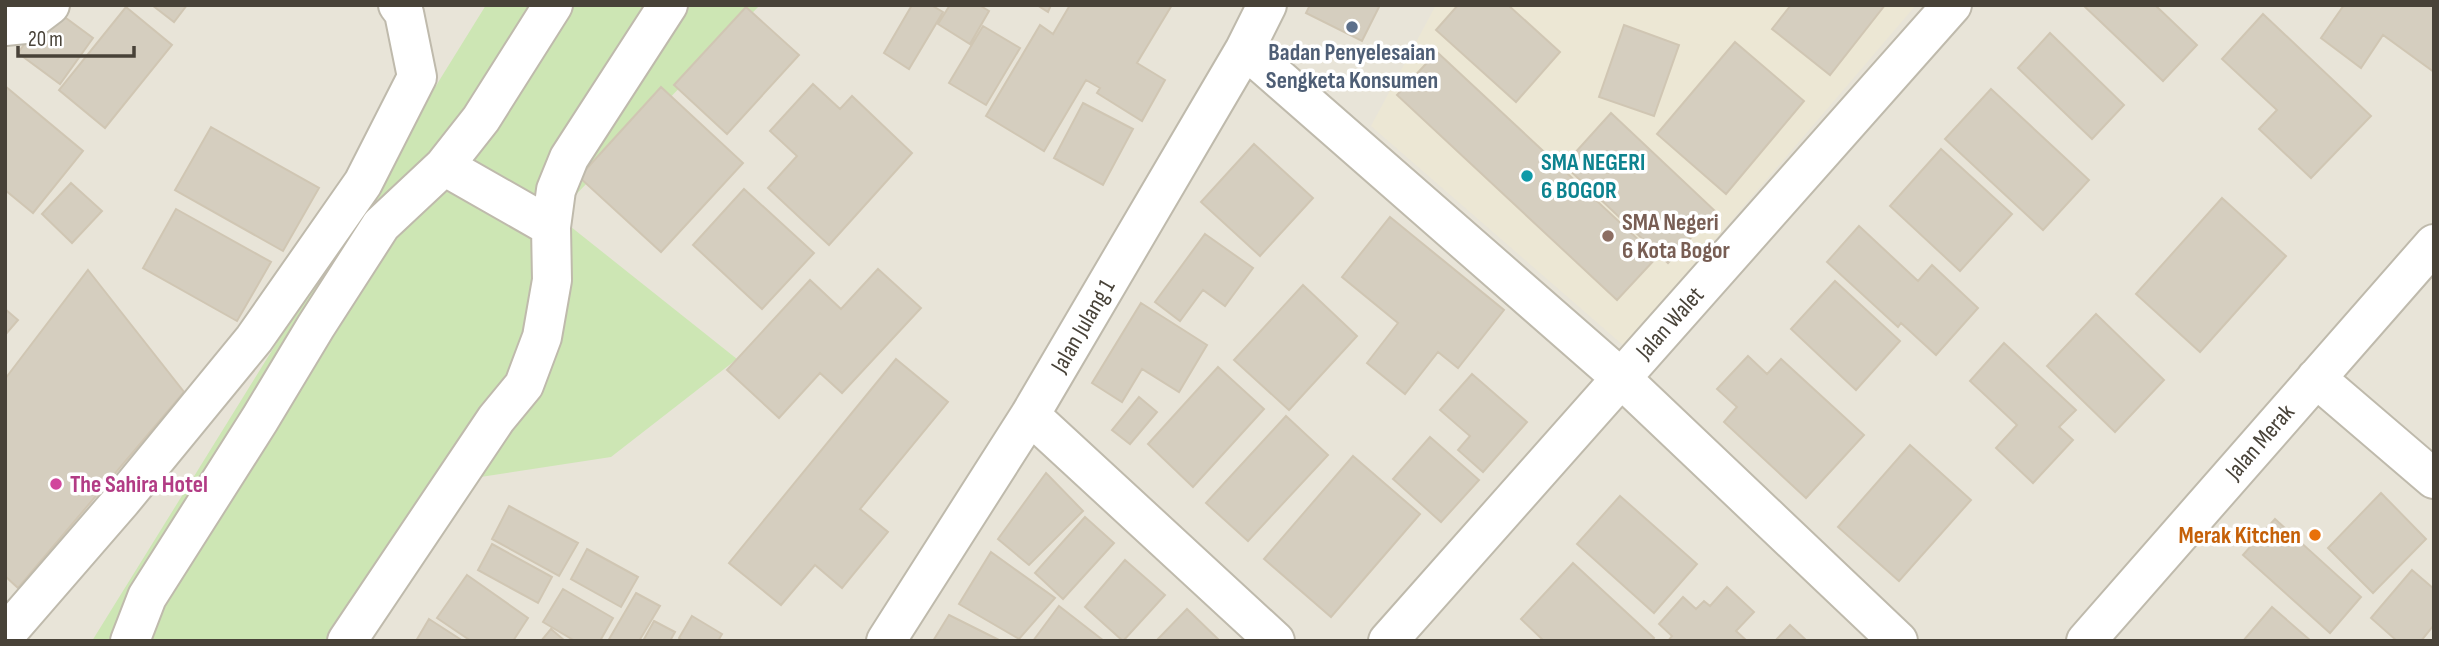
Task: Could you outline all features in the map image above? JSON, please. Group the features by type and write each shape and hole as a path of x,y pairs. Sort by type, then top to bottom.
{"street":[{"path":"5,26 25,24 50,5"},
{"path":"5,635 122,500 254,339 363,183 417,77 404,13 398,5"},
{"path":"131,641 147,597 381,225 444,166 481,119 553,5"},
{"path":"347,641 496,419 524,384 542,337 552,279 551,227 556,190 569,158 668,5"},
{"name":"Jalan Julang 1","path":"887,641 1030,415 1245,49 1267,5"},
{"name":"Jalan Walet","path":"1388,641 1952,5"},
{"path":"1245,49 1622,378 1898,641"},
{"path":"444,166 551,227"},
{"name":"Jalan Merak","path":"2086,641 2434,244"},
{"path":"2316,378 2434,478"},
{"path":"1030,415 1275,641"}],"shaded area":[{"path":"5,5 2434,5 2434,641 5,641"},
{"name":"SMA Negeri 6 Kota Bogor","path":"1436,5 1916,5 1624,346 1371,126"}],"green space":[{"path":"486,5 760,5 556,215 737,359 611,457 474,478 348,641 92,641"}],"building":[{"path":"152,5 187,5 174,22"},
{"path":"912,5 931,5 943,12 909,69 884,53"},
{"path":"950,5 979,5 989,11 970,44 938,24"},
{"path":"1037,5 1051,5 1048,12"},
{"path":"1070,5 1172,5 1137,63 1165,80 1142,121 1097,93 1100,88 1086,80 1044,151 986,116 1040,25 1053,34"},
{"name":"Badan Penyelesaian Sengketa Konsumen","path":"1310,5 1380,5 1362,41 1306,13"},
{"name":"SMA NEGERI 6 BOGOR","path":"1458,5 1508,5 1560,52 1516,102 1436,30"},
{"path":"1791,5 1885,5 1830,75 1772,29"},
{"path":"2083,5 2155,5 2197,45 2163,81"},
{"path":"2344,5 2434,5 2434,72 2383,35 2361,68 2321,38"},
{"path":"51,7 93,38 60,84 18,53"},
{"path":"126,7 172,45 105,128 59,90"},
{"path":"746,7 799,55 727,134 674,85"},
{"path":"2263,14 2371,116 2311,178 2259,129 2277,110 2222,59"},
{"path":"1624,25 1679,45 1654,116 1599,97"},
{"path":"983,26 1020,48 986,105 949,83"},
{"path":"2050,33 2124,105 2092,139 2018,68"},
{"name":"SMA NEGERI 6 BOGOR","path":"1735,42 1804,101 1726,194 1657,134"},
{"name":"SMA NEGERI 6 BOGOR","path":"1437,52 1657,257 1617,300 1397,95"},
{"path":"813,84 840,109 852,96 912,153 829,245 768,188 797,156 770,131"},
{"path":"5,86 83,151 33,213 5,190"},
{"path":"661,87 743,163 661,252 579,177"},
{"path":"1991,89 2089,180 2043,230 1945,139"},
{"path":"1083,103 1133,129 1103,185 1054,158"},
{"name":"SMA NEGERI 6 BOGOR","path":"1611,113 1715,211 1668,263 1564,165"},
{"path":"211,127 319,188 283,251 175,190"},
{"path":"1254,144 1313,198 1260,256 1201,202"},
{"path":"1941,149 2012,214 1960,271 1890,206"},
{"path":"71,183 102,211 72,243 42,214"},
{"path":"744,189 814,253 762,309 693,245"},
{"path":"2222,198 2286,256 2200,352 2136,294"},
{"path":"176,209 271,262 237,321 143,268"},
{"path":"1390,217 1504,310 1458,368 1438,352 1405,394 1367,363 1398,323 1342,277"},
{"path":"1859,226 1918,281 1932,265 1978,308 1936,355 1901,323 1898,327 1827,262"},
{"path":"1205,234 1253,268 1225,306 1203,290 1180,321 1155,302"},
{"path":"878,269 921,308 842,393 820,373 779,418 727,370 810,280 841,309"},
{"name":"The Sahira Hotel","path":"88,270 184,392 18,588 5,576 5,379"},
{"path":"1835,281 1900,341 1856,390 1791,329"},
{"path":"1303,285 1357,336 1289,410 1234,360"},
{"path":"1141,303 1207,345 1179,392 1142,369 1122,402 1092,383"},
{"path":"5,309 18,320 5,335"},
{"path":"2096,314 2164,380 2115,432 2047,366"},
{"path":"2004,343 2076,410 2059,427 2073,440 2033,483 1996,448 2017,425 1970,381"},
{"path":"1748,356 1767,374 1781,359 1864,435 1806,498 1724,422 1737,407 1717,389"},
{"path":"896,359 948,402 860,509 888,532 842,588 815,565 781,605 729,563"},
{"path":"1218,367 1264,409 1193,487 1148,444"},
{"path":"1472,374 1527,422 1483,472 1458,450 1470,436 1440,410"},
{"path":"1139,397 1157,412 1130,444 1112,430"},
{"path":"1286,416 1328,455 1248,541 1206,503"},
{"path":"1430,437 1479,480 1441,522 1393,479"},
{"path":"1910,445 1971,500 1899,581 1838,527"},
{"path":"1353,456 1420,514 1331,617 1264,559"},
{"path":"1046,473 1083,511 1029,565 998,539"},
{"path":"2381,493 2426,539 2373,593 2328,548"},
{"path":"1620,496 1697,564 1654,613 1577,544"},
{"path":"509,506 578,543 559,576 492,539"},
{"path":"1085,517 1114,543 1063,599 1035,573"},
{"path":"2275,519 2361,597 2330,633 2243,555"},
{"path":"492,544 552,577 538,603 478,570"},
{"path":"587,549 638,577 621,607 571,579"},
{"path":"991,552 1055,598 1019,639 959,604"},
{"path":"1125,560 1165,595 1123,641 1085,607"},
{"path":"1573,563 1654,638 1652,641 1544,641 1521,619"},
{"path":"2412,570 2434,589 2434,625 2421,641 2397,641 2371,618"},
{"path":"467,575 528,618 513,641 471,641 437,618"},
{"path":"1727,587 1754,612 1736,631 1747,641 1668,641 1672,636 1659,624 1683,597 1696,609 1704,601 1710,606"},
{"path":"563,589 613,618 600,641 575,641 543,622"},
{"path":"636,593 660,606 639,641 608,641"},
{"path":"1059,606 1104,641 1033,641"},
{"path":"2272,607 2311,641 2243,641"},
{"path":"1187,609 1220,641 1156,641"},
{"path":"949,615 1001,641 933,641"},
{"path":"692,616 722,634 718,641 683,641 679,638"},
{"path":"429,619 463,641 416,641"},
{"path":"654,621 675,632 670,641 643,641"},
{"path":"1790,625 1807,641 1775,641"},
{"path":"551,629 565,641 541,641"}],"place":[{"name":"Badan Penyelesaian Sengketa Konsumen","path":"1352,27"},
{"name":"SMA NEGERI 6 BOGOR","path":"1527,176"},
{"name":"SMA Negeri 6 Kota Bogor","path":"1608,236"},
{"name":"The Sahira Hotel","path":"56,484"},
{"name":"Merak Kitchen","path":"2315,535"}]}
